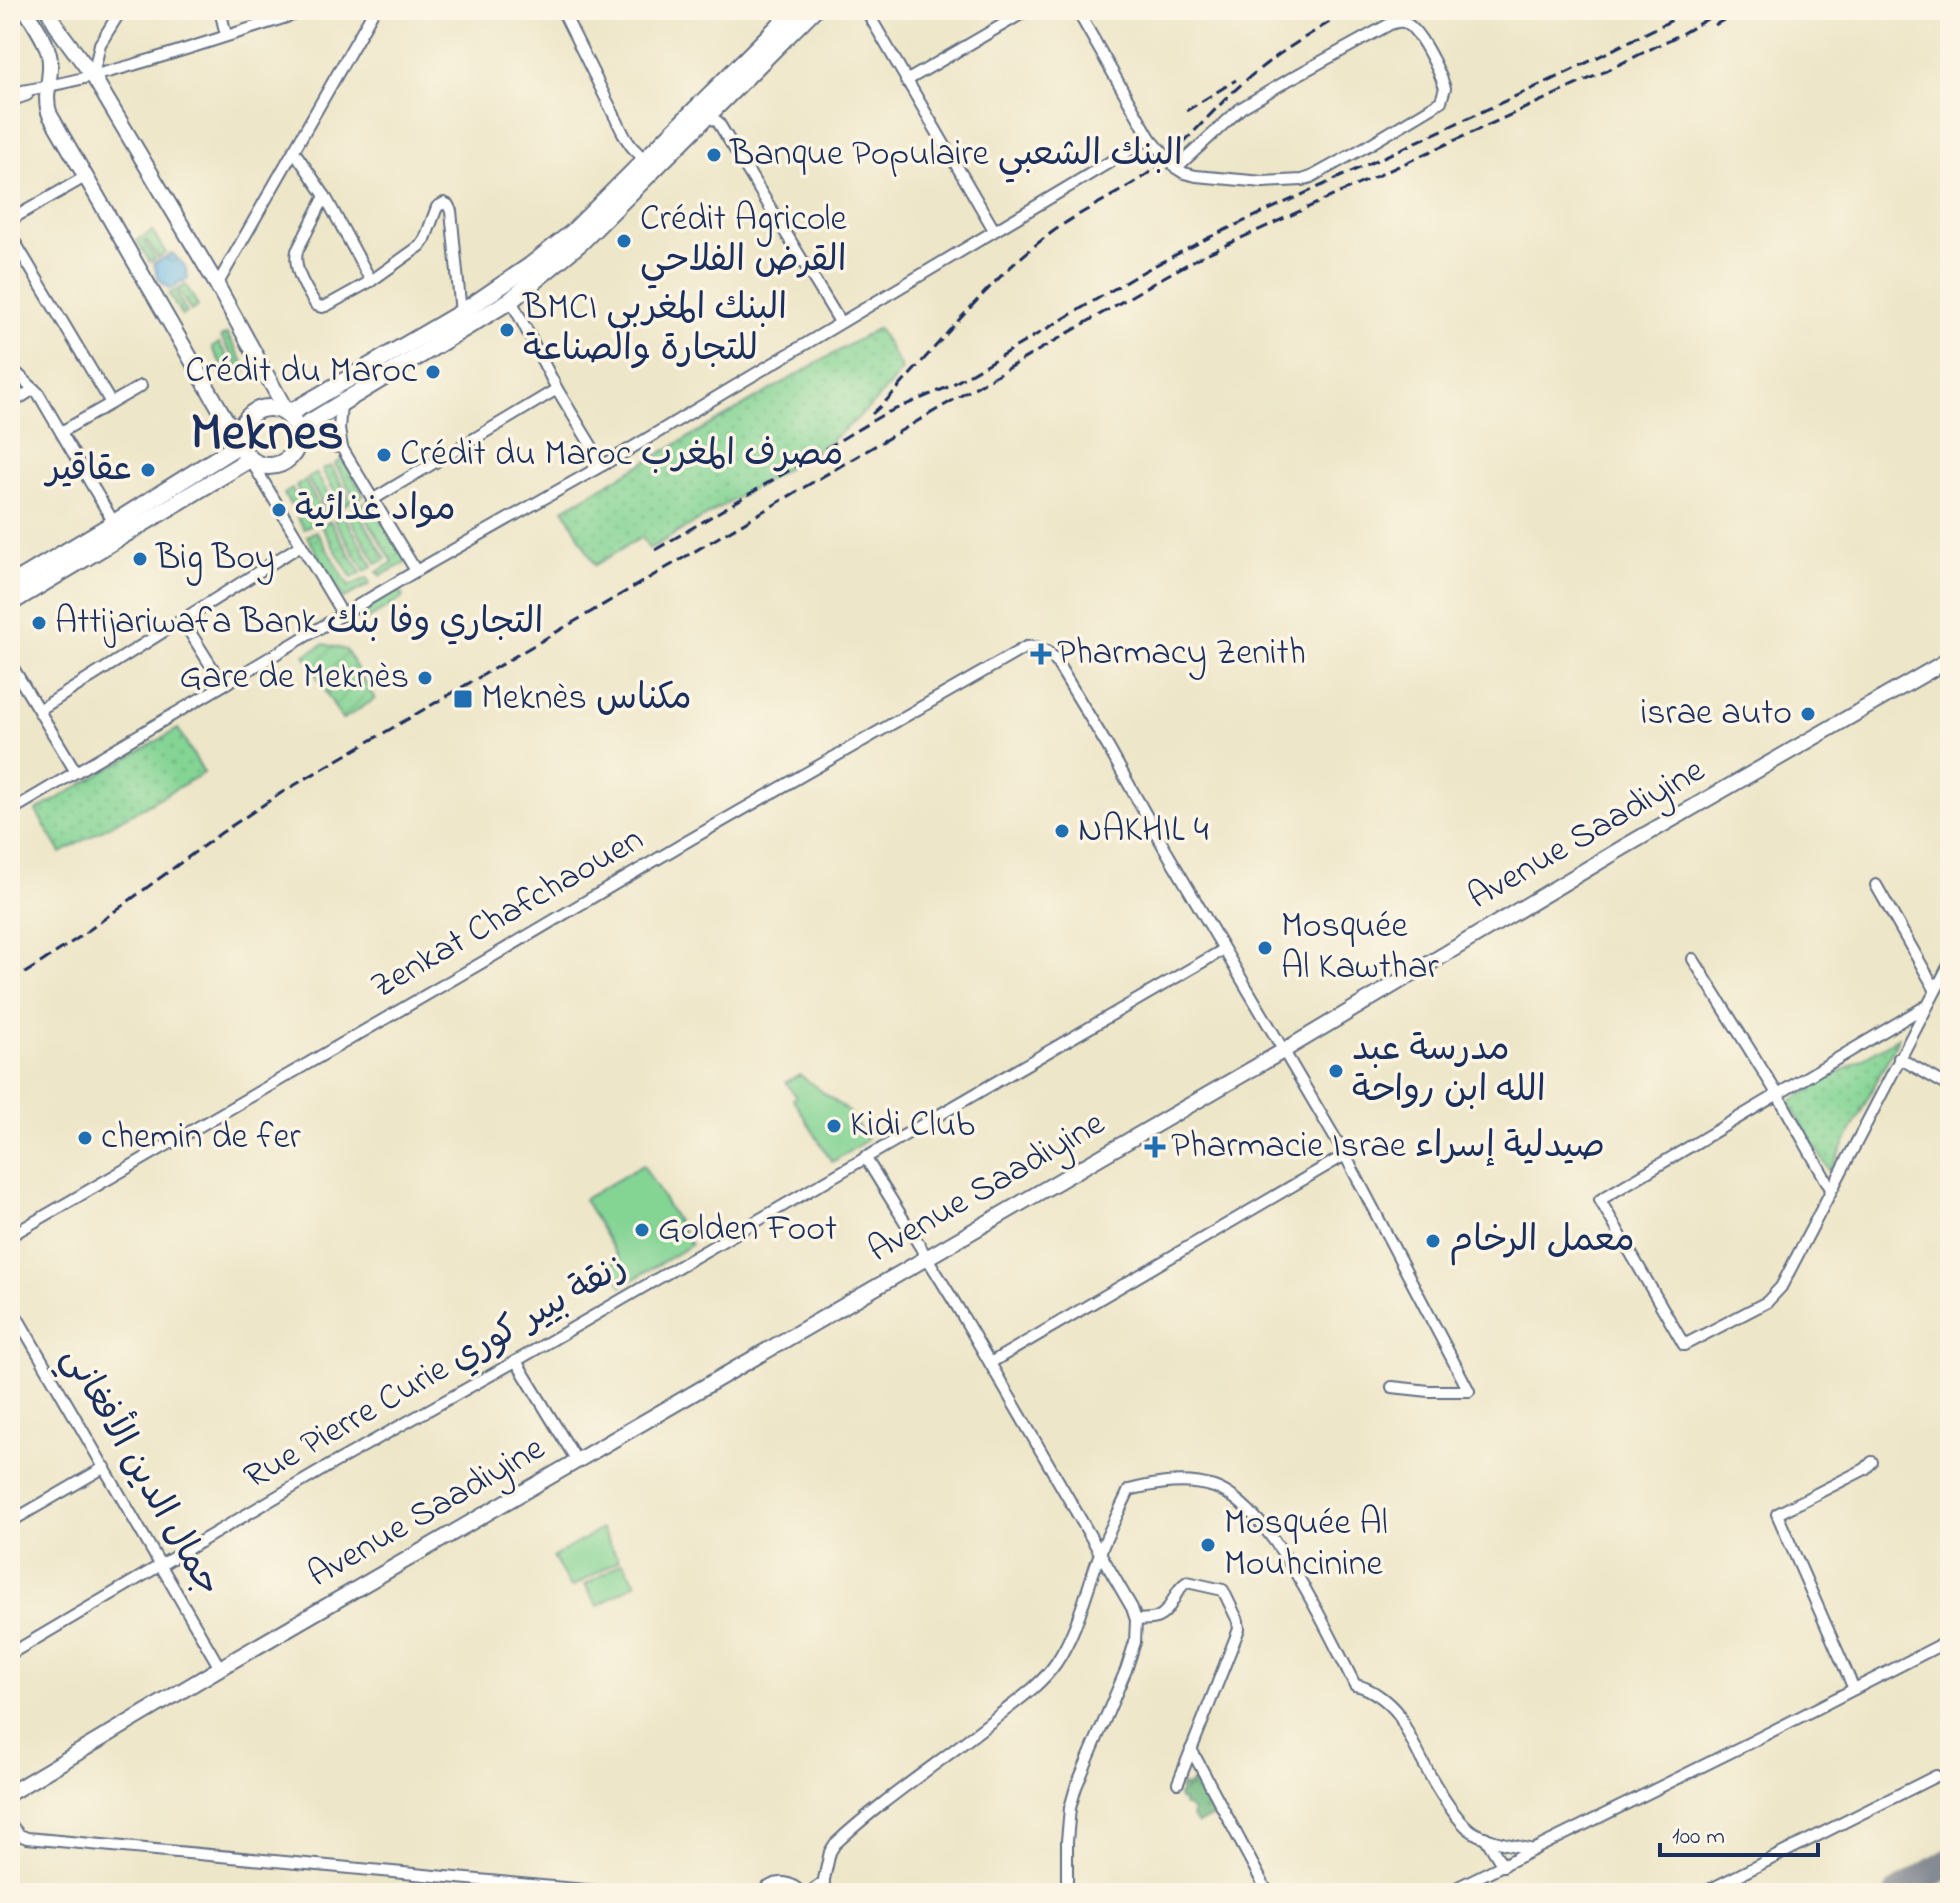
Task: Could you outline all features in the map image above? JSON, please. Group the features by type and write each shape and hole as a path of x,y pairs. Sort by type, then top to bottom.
{"main road":[{"path":"26,10 49,54 46,101 50,115 240,444 250,459 258,464 277,465 292,455 298,434 341,402 511,300 581,242 813,10"},
{"path":"48,10 93,76 217,285 298,434"},
{"path":"288,414 461,313 573,232 795,10"},
{"path":"240,444 242,426 253,412 271,407 288,414"},
{"path":"10,585 240,444"},
{"path":"10,603 250,459"},
{"name":"Avenue Saadiyine","path":"11,1793 1950,659"}],"street":[{"path":"93,76 100,44 121,10"},
{"path":"220,10 226,35"},
{"path":"10,93 93,76 309,10"},
{"path":"217,285 374,10"},
{"path":"562,10 625,137 645,160"},
{"path":"866,10 994,230"},
{"path":"906,81 1028,10"},
{"path":"1077,10 1150,138 1176,168 1196,176 1263,182 1311,177 1432,107 1441,101 1445,88 1429,52 1412,28 1401,22 1390,24 1241,108 1176,168"},
{"path":"10,101 48,87"},
{"path":"709,116 718,122 840,322"},
{"path":"10,811 416,571 603,465 1150,138"},
{"path":"294,151 325,196 371,281"},
{"path":"10,220 85,177"},
{"path":"325,196 296,256 296,266 314,303 328,305 371,281 420,246 435,210 444,203 451,211 461,313"},
{"path":"10,234 111,403"},
{"path":"511,300 557,389 603,465"},
{"path":"10,367 34,389 114,523"},
{"path":"61,432 141,386"},
{"path":"10,404 34,389"},
{"path":"372,500 557,389"},
{"path":"341,402 339,429 342,448 416,571"},
{"path":"298,434 342,448"},
{"path":"250,459 343,615"},
{"path":"39,710 301,545"},
{"path":"183,621 223,685"},
{"name":"Zenkat Chafchaouen","path":"10,1236 1026,647 1038,647 1054,658 1101,734 1223,950"},
{"path":"10,663 76,772"},
{"path":"1876,885 1935,989"},
{"path":"1223,950 1345,1155 1469,1391 1392,1387"},
{"name":"Rue Pierre Curie زنقة بيير كوري","path":"10,1654 332,1464 516,1361 1223,950"},
{"path":"1693,959 1778,1095 1831,1189"},
{"path":"1926,1006 1600,1200 1684,1345 1767,1302 1781,1287 1950,963"},
{"path":"1899,1058 1950,1087"},
{"path":"990,1363 1345,1155"},
{"path":"865,1157 990,1363 1132,1608 1136,1620 1135,1642 1126,1670 1070,1808 1067,1893"},
{"name":"جمال الدين الأفغاني","path":"10,1305 220,1668"},
{"path":"516,1361 577,1461"},
{"path":"1854,1689 1777,1514 1865,1469 1872,1462"},
{"path":"10,1522 105,1467"},
{"path":"809,1893 822,1888 830,1852 835,1844 1009,1707 1054,1665 1066,1646 1100,1553 1129,1490 1152,1484 1190,1482 1213,1487 1226,1492 1246,1507 1265,1528 1304,1589 1355,1685 1365,1687 1395,1709 1453,1811 1473,1832 1533,1850"},
{"path":"1136,1620 1159,1617 1168,1609 1182,1584 1187,1582 1223,1590 1238,1621 1239,1629 1178,1783"},
{"path":"1446,1893 1950,1640"},
{"path":"1191,1749 1268,1893"},
{"path":"1703,1893 1936,1776"},
{"path":"14,1834 618,1893"},
{"path":"1485,1837 1503,1866"},
{"path":"761,1893 780,1882 792,1885 801,1893"}],"green space":[{"path":"152,231 166,253 158,258 147,241 145,243 155,259 150,262 137,241"},
{"path":"186,285 198,306 191,311 180,293 177,295 187,313 182,316 169,294"},
{"path":"878,328 902,370 852,423 797,462 649,549 642,537 595,565 564,509"},
{"path":"227,334 247,369 242,372 221,337"},
{"path":"219,343 235,369 227,374 212,348"},
{"path":"343,459 364,495 356,500 335,464"},
{"path":"331,466 351,501 343,506 322,470"},
{"path":"316,473 336,508 328,513 307,478"},
{"path":"305,481 325,517 317,522 296,486"},
{"path":"292,489 313,524 304,529 284,494"},
{"path":"369,500 407,562 380,576 377,572 393,562 359,506"},
{"path":"355,507 386,559 377,564 347,513"},
{"path":"343,514 373,566 365,571 334,520"},
{"path":"330,521 361,573 352,578 321,526"},
{"path":"316,531 349,586 367,578 370,584 344,598 307,536"},
{"path":"399,591 403,596 400,600 368,619 360,617 362,611"},
{"path":"324,644 346,650 375,699 342,720 305,655"},
{"path":"178,729 204,773 61,853 36,811"},
{"path":"1899,1037 1830,1172 1789,1102"},
{"name":"Kidi Club","path":"800,1075 849,1112 867,1140 832,1162 793,1099 796,1097 786,1082"},
{"name":"Golden Foot","path":"643,1165 691,1245 622,1286 610,1265 619,1259 584,1199"},
{"path":"601,1529 619,1560 571,1588 553,1557"},
{"path":"623,1562 636,1583 598,1606 585,1585"},
{"path":"1199,1781 1203,1785 1205,1782 1216,1814 1198,1824 1192,1817 1193,1812 1183,1805 1178,1795 1180,1786 1187,1787"}],"water":[{"path":"172,253 185,266 188,279 170,289 158,278 154,263"}],"taxiway":[{"path":"1899,1893 1950,1862"}],"railway":[{"path":"872,414 985,292 1028,251 1064,224 1158,166 1257,71 1350,10"},
{"path":"1548,82 1692,10"},
{"path":"10,983 281,793 1164,277 1202,256 1604,72 1723,10"},
{"path":"1715,25 1741,10"},
{"path":"655,550 884,414 948,387 1146,270 1210,237 1555,78"},
{"path":"1186,111 1236,80"}],"place":[{"name":"Banque Populaire البنك الشعبي","path":"714,155"},
{"name":"Crédit Agricole القرض الفلاحي","path":"624,241"},
{"name":"BMCI البنك المغربي للتجارة والصناعة","path":"507,330"},
{"name":"Crédit du Maroc","path":"433,372"},
{"name":"Crédit du Maroc مصرف المغرب","path":"384,455"},
{"name":"عقاقير","path":"148,470"},
{"name":"مواد غذائية","path":"279,510"},
{"name":"Big Boy","path":"140,559"},
{"name":"Attijariwafa Bank التجاري وفا بنك","path":"39,623"},
{"name":"Pharmacy Zenith","path":"1041,654"},
{"name":"Gare de Meknès","path":"425,678"},
{"name":"Meknès مكناس","path":"463,699"},
{"name":"israe auto","path":"1808,714"},
{"name":"NAKHIL 4","path":"1062,831"},
{"name":"Mosquée Al Kawthar","path":"1265,948"},
{"name":"مدرسة عبد الله ابن رواحة","path":"1336,1071"},
{"name":"Kidi Club","path":"834,1126"},
{"name":"chemin de fer","path":"85,1138"},
{"name":"Pharmacie Israe صيدلية إسراء","path":"1155,1147"},
{"name":"Golden Foot","path":"642,1230"},
{"name":"معمل الرخام","path":"1433,1241"},
{"name":"Mosquée Al Mouhcinine","path":"1208,1545"}],"district":[{"name":"Meknes","path":"267,435"}]}
